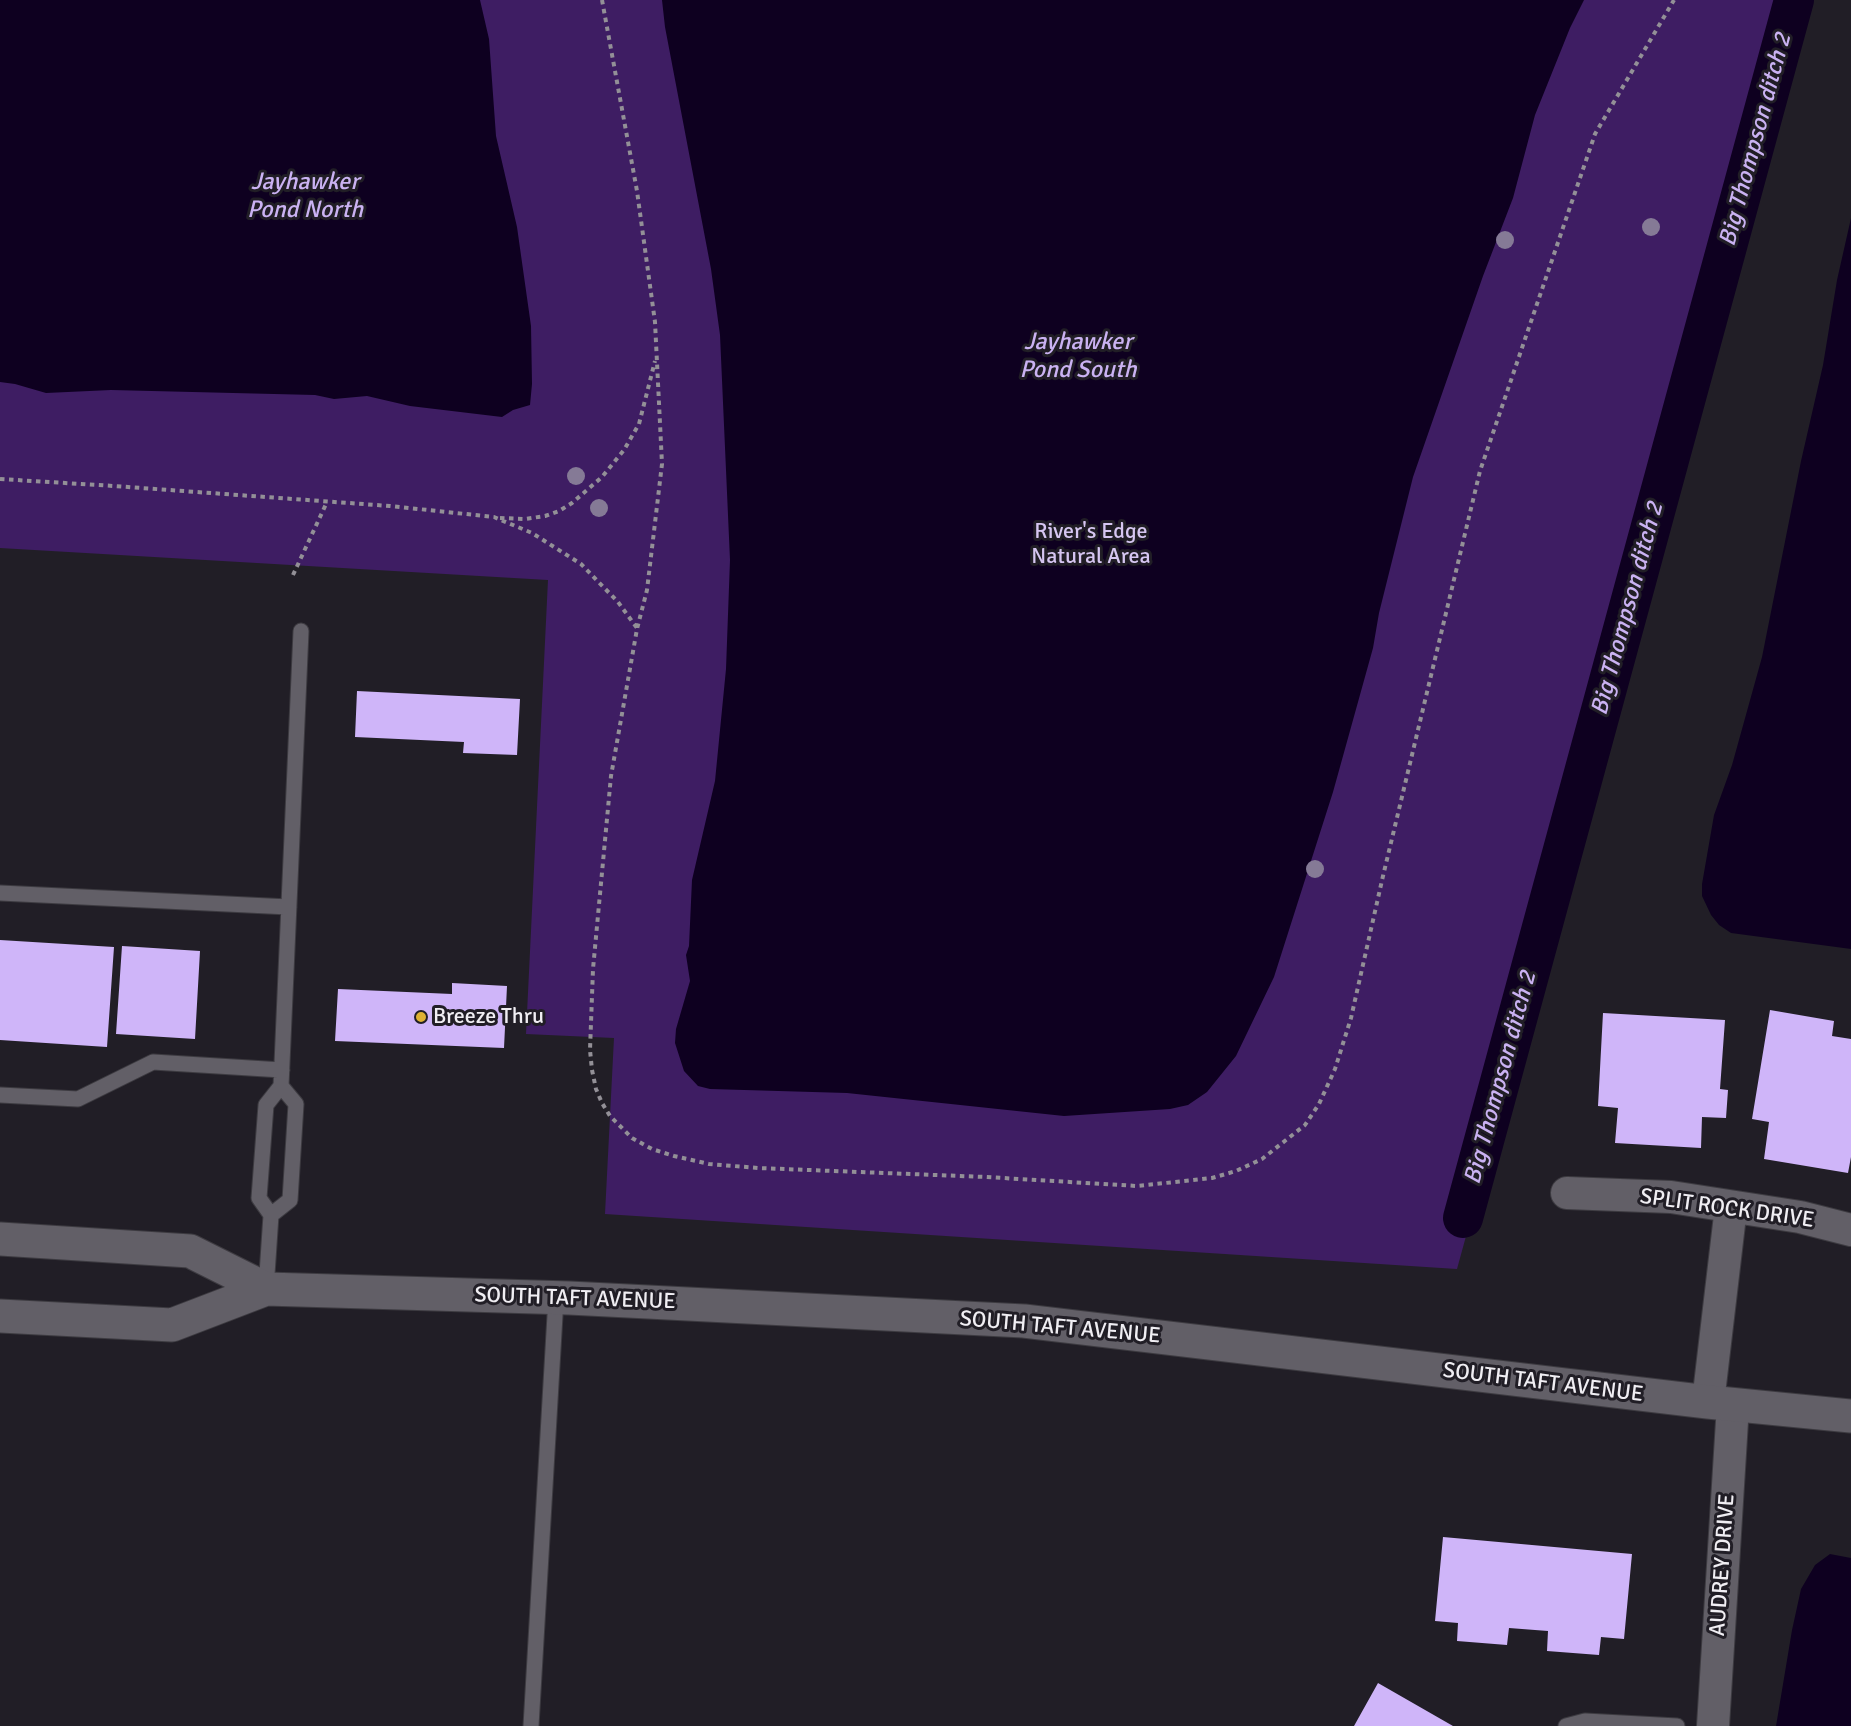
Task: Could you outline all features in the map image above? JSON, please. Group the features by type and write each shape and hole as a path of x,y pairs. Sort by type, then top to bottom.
{"main road":[{"name":"SOUTH TAFT AVENUE","path":"0,1239 190,1251 266,1289"},
{"name":"SOUTH TAFT AVENUE","path":"0,1316 172,1325 266,1289 556,1298 1024,1322 1851,1416"}],"street":[{"name":"SPLIT ROCK DRIVE","path":"1567,1193 1671,1197 1800,1217 1851,1230"},
{"name":"AUDREY DRIVE","path":"1713,1726 1721,1403 1731,1207"}],"lane":[{"path":"266,1289 271,1215 259,1198 266,1105 281,1086 301,631"},
{"path":"0,893 289,907"},
{"path":"0,1095 78,1099 153,1062 282,1070"},
{"path":"271,1215 290,1200 296,1104 281,1086"},
{"path":"531,1726 556,1298"},
{"path":"1566,1726 1585,1721 1677,1726"}],"path":[{"path":"602,0 637,191 655,322 662,464 646,590 611,777 593,969 590,1050 594,1079 602,1103 610,1116 632,1138 652,1149 710,1164 1137,1186 1212,1178 1236,1171 1262,1159 1305,1125 1319,1104 1335,1069 1352,1018 1385,865 1480,471 1595,135 1674,0"},
{"path":"0,479 390,506 494,517 525,519 544,516 572,503 602,477 624,450 639,424 656,357"},
{"path":"292,575 329,502"},
{"path":"494,517 532,533 581,564 618,602 637,629"}],"green space":[{"name":"River's Edge Natural Area","path":"0,0 1805,0 1457,1269 605,1214 614,1038 526,1034 548,580 0,548"}],"water":[{"name":"Jayhawker Pond North","path":"0,0 480,0 489,39 496,136 517,227 531,326 530,405 513,410 502,417 410,406 367,396 334,399 315,395 111,390 46,393 0,382"},
{"name":"Jayhawker Pond South","path":"662,0 1584,0 1570,28 1535,115 1513,198 1483,276 1413,477 1379,613 1373,648 1333,792 1274,977 1236,1056 1207,1092 1188,1105 1170,1109 1064,1116 847,1093 710,1089 698,1086 684,1071 675,1043 676,1029 690,981 686,955 689,946 692,880 715,781 726,669 730,560 720,335 711,269 665,27"},
{"path":"1851,218 1851,949 1731,933 1719,925 1711,915 1702,896 1702,884 1714,815 1732,765 1762,657"},
{"path":"1830,1554 1851,1558 1851,1726 1776,1726 1801,1589 1815,1565"}],"building":[{"path":"357,691 520,699 517,755 463,753 464,742 355,737"},
{"path":"0,940 114,947 107,1047 0,1040"},
{"path":"122,946 200,951 195,1039 116,1034"},
{"name":"Breeze Thru","path":"452,983 507,986 504,1048 335,1041 338,989 452,994"},
{"path":"1770,1010 1834,1021 1832,1036 1851,1039 1851,1157 1848,1173 1764,1159 1769,1122 1752,1119"},
{"path":"1603,1013 1725,1020 1720,1089 1728,1090 1726,1118 1702,1117 1701,1148 1615,1143 1618,1108 1598,1106"},
{"path":"1443,1537 1632,1554 1624,1639 1601,1637 1599,1655 1547,1651 1548,1631 1509,1628 1507,1645 1457,1641 1458,1623 1435,1621"},
{"path":"1378,1683 1453,1726 1354,1726"}],"waterway":[{"name":"Big Thompson ditch 2","path":"1463,1218 1794,0"}],"place":[{"name":"Breeze Thru","path":"421,1017"}]}
